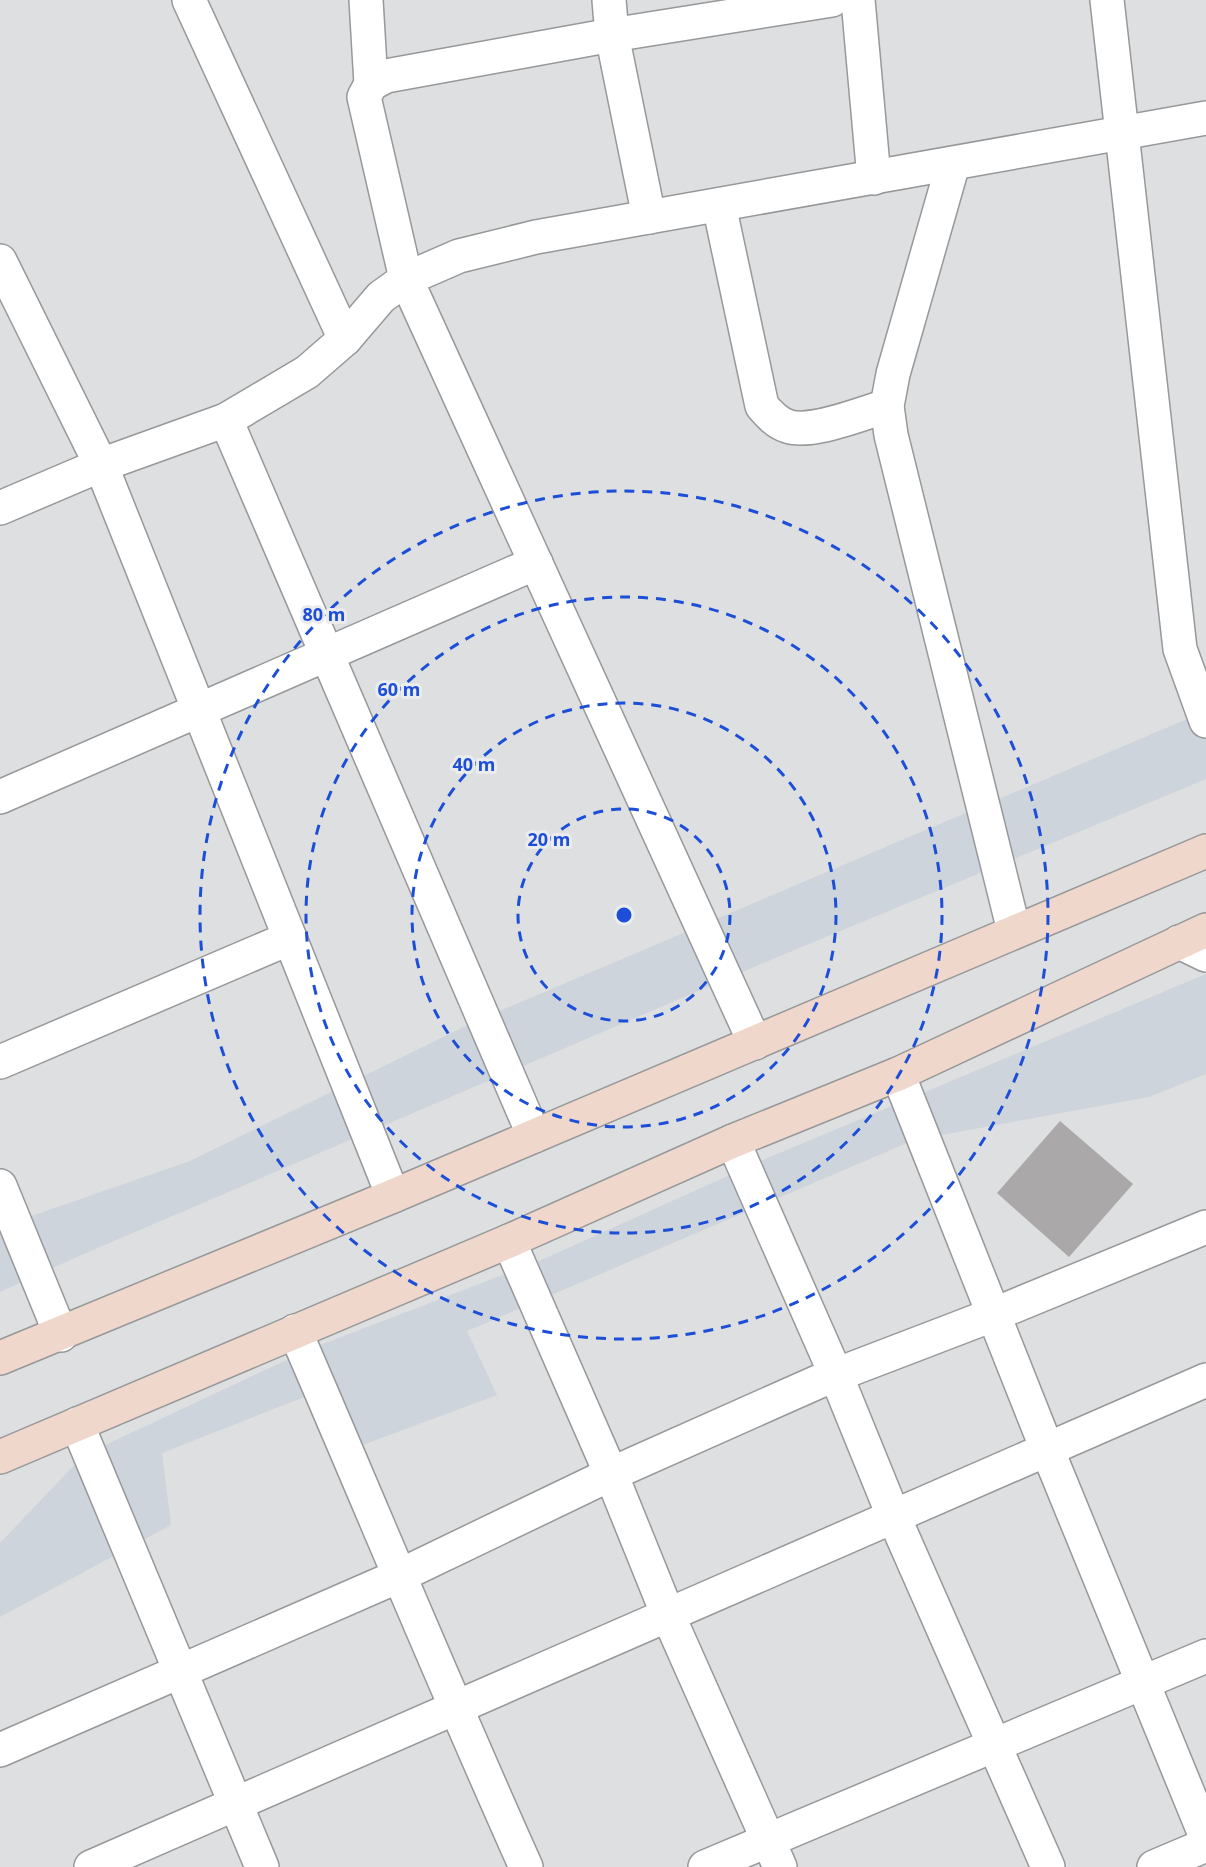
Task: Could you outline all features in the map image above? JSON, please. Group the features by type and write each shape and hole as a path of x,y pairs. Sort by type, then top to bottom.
{"main road":[{"path":"0,1358 393,1196 1206,851"},
{"path":"0,1457 509,1241 733,1141 898,1074 1197,942"}],"street":[{"path":"189,0 345,339"},
{"path":"366,0 371,84 364,97 406,279 755,1043"},
{"path":"609,0 612,35 649,217"},
{"path":"371,84 386,76 612,35 832,0"},
{"path":"858,0 874,178"},
{"path":"1107,0 1180,649 1206,721"},
{"path":"0,508 101,465 226,420 307,372 345,339 381,297 406,279 459,256 536,237 1206,118"},
{"path":"952,164 893,374 887,406 891,435 1014,931"},
{"path":"719,205 762,406 766,411 788,427 807,428 887,406"},
{"path":"0,261 101,465 393,1196"},
{"path":"226,420 534,1136"},
{"path":"0,797 536,563"},
{"path":"0,1062 290,938"},
{"path":"898,1074 1047,1449 1206,1837"},
{"path":"733,1141 836,1375 893,1515 1048,1867"},
{"path":"0,1186 60,1335"},
{"path":"0,1750 401,1575 611,1474 836,1375 995,1314 1206,1227"},
{"path":"509,1241 611,1474 668,1615 775,1854"},
{"path":"295,1331 401,1575 454,1708 526,1867"},
{"path":"90,1867 1206,1380"},
{"path":"77,1424 262,1867"},
{"path":"705,1867 775,1854 995,1744 1206,1656"},
{"path":"1154,1867 1206,1845"}],"shaded area":[{"path":"1206,711 1206,779 773,959 79,1256 0,1292 0,1227 190,1161 476,1021"},
{"path":"1206,974 1206,1074 1149,1097 914,1140 467,1331 497,1395 357,1447 327,1388 162,1453 171,1525 0,1617 0,1543 84,1455 310,1349 537,1262 763,1160"}],"building":[{"path":"1060,1121 1133,1184 1069,1257 997,1193"}]}
